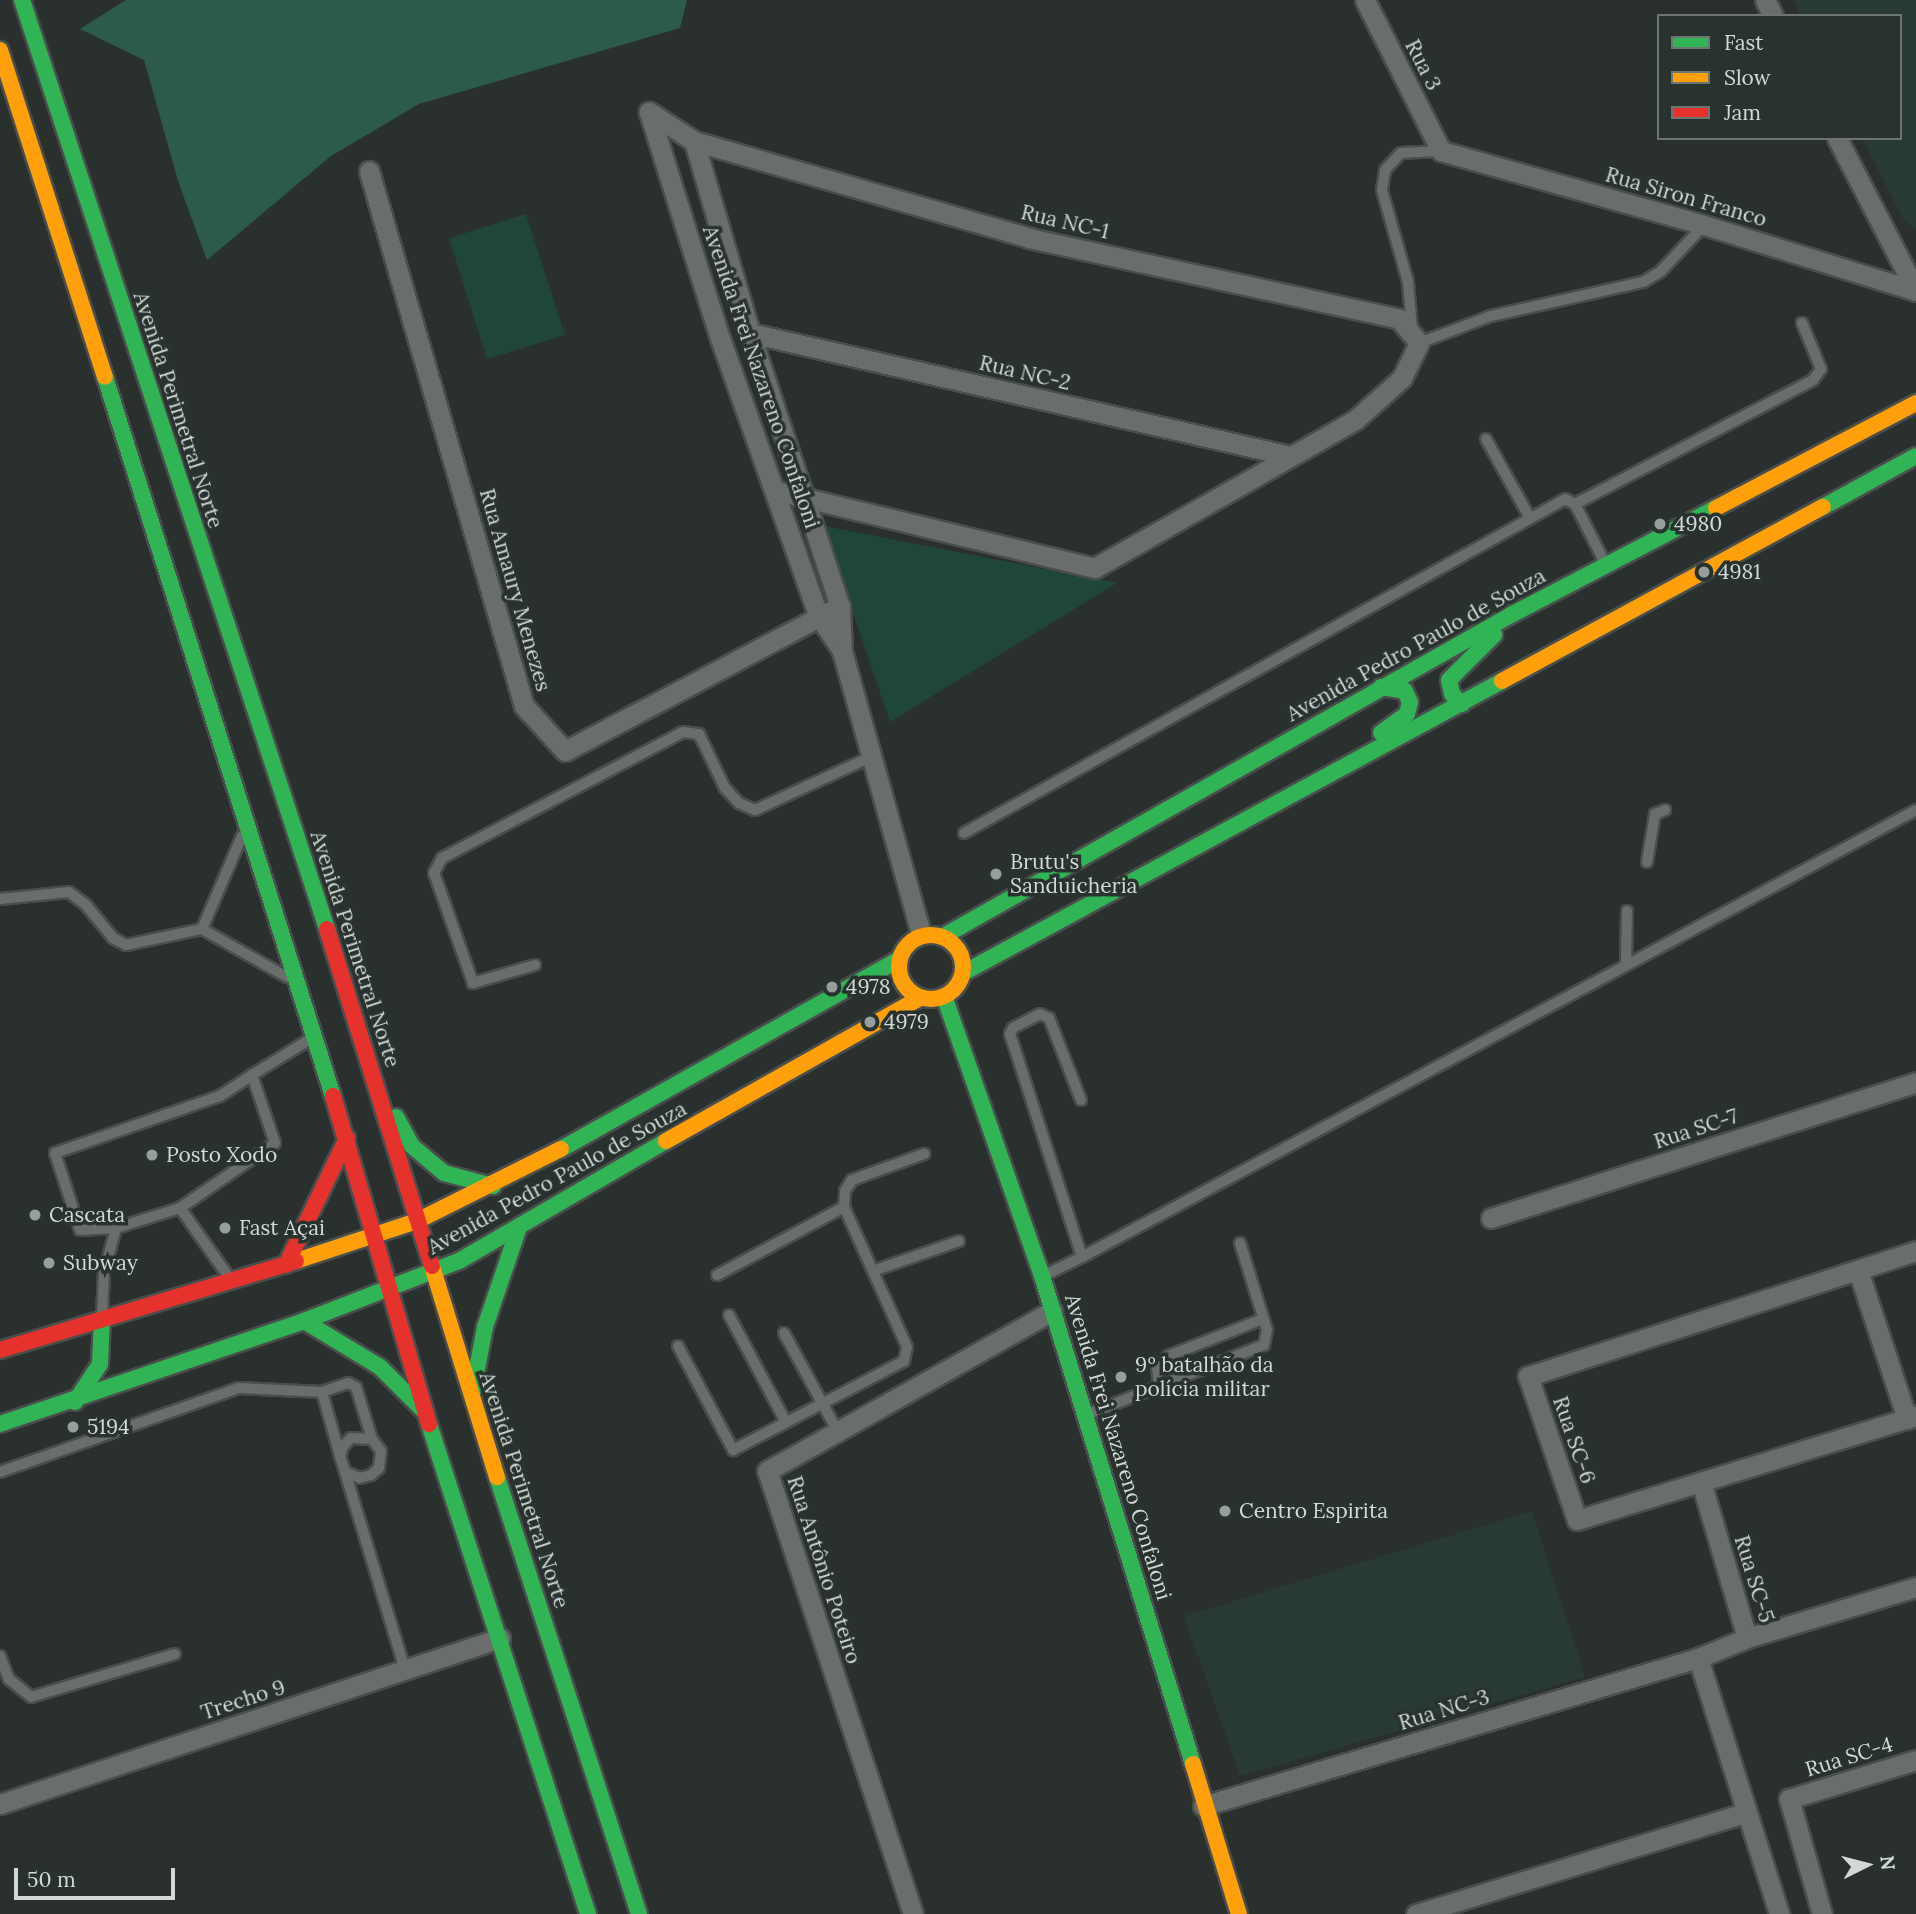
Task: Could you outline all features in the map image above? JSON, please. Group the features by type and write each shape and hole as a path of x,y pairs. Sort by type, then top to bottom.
{"main road":[{"name":"Avenida Perimetral Norte","path":"22,0 377,1083 471,1398 639,1914"},
{"path":"0,50 300,984 426,1414 588,1914"},
{"name":"Avenida Pedro Paulo de Souza","path":"942,937 1511,615 1916,402"},
{"path":"963,973 954,947 942,937 921,934 904,945 898,960 907,988 918,999 944,996 955,990 963,973 1916,456"},
{"path":"1462,704 1452,694 1449,680 1511,615"},
{"path":"1368,751 1375,737 1407,714 1410,702 1405,691 1381,687"},
{"name":"Avenida Pedro Paulo de Souza","path":"0,1350 232,1282 417,1221 493,1186 898,960"},
{"name":"Avenida Frei Nazareno Confaloni","path":"944,996 1042,1276 1203,1806 1239,1914"},
{"name":"Avenida Pedro Paulo de Souza","path":"0,1424 75,1402 304,1321 432,1272 519,1227 870,1022 918,999"},
{"path":"377,1083 412,1146 428,1162 444,1173 493,1186"},
{"path":"286,1265 347,1138"},
{"path":"471,1398 485,1327 519,1227"},
{"path":"75,1402 100,1364 102,1319"},
{"path":"304,1321 380,1367 426,1414"}],"street":[{"name":"Rua 3","path":"1364,0 1441,151"},
{"name":"Rua NC-1","path":"649,112 694,141 1028,238 1399,319 1416,336"},
{"name":"Avenida Frei Nazareno Confaloni","path":"649,112 720,338 818,615 842,650"},
{"path":"1838,140 1916,291"},
{"name":"Avenida Frei Nazareno Confaloni","path":"694,141 750,333 807,497 840,607 842,650 874,755 921,934"},
{"name":"Rua Siron Franco","path":"1441,151 1704,225 1916,291"},
{"name":"Rua Amaury Menezes","path":"369,171 524,706 565,751 818,615 840,607"},
{"name":"Rua NC-2","path":"750,333 1290,456"},
{"path":"776,491 1095,568 1354,420 1402,378 1416,336"},
{"name":"Rua SC-7","path":"1491,1218 1916,1082"},
{"name":"Rua SC-6","path":"1858,1270 1912,1418 1702,1485 1577,1520 1528,1377 1916,1251"},
{"name":"Rua Antônio Poteiro","path":"913,1914 767,1471 1052,1311"},
{"name":"Rua SC-5","path":"1702,1485 1747,1638 1916,1587"},
{"name":"Trecho 9","path":"0,1804 500,1638"},
{"name":"Rua NC-3","path":"1203,1806 1698,1658 1747,1638"},
{"path":"1698,1658 1779,1914"},
{"name":"Rua SC-4","path":"1822,1914 1789,1799 1916,1760"},
{"path":"1416,1914 1745,1813"}],"lane":[{"path":"1441,151 1401,153 1385,170 1382,190 1408,282 1416,336 1490,316 1643,282 1661,271 1704,225"},
{"path":"1575,504 1814,380 1821,369 1802,323"},
{"path":"1486,439 1530,518"},
{"path":"964,833 1567,498 1575,504 1606,565"},
{"path":"535,965 473,983 434,873 442,858 683,732 699,734 725,788 739,803 755,810 874,755"},
{"path":"1647,862 1656,814 1665,810"},
{"path":"1042,1276 1082,1257 1626,962 1916,810"},
{"path":"202,929 248,822"},
{"path":"0,899 69,892 86,905 113,938 126,945 202,929 300,984"},
{"path":"1626,962 1627,911"},
{"path":"1081,1100 1049,1018 1040,1014 1013,1028 1010,1034 1082,1257"},
{"path":"252,1075 275,1143 180,1208 116,1228 80,1230 55,1153 220,1096 252,1075 315,1035"},
{"path":"678,1346 733,1450 904,1361 907,1347 844,1207 845,1191 852,1180 925,1154"},
{"path":"717,1275 844,1207"},
{"path":"180,1208 232,1282"},
{"path":"102,1319 104,1272 116,1228"},
{"path":"873,1271 959,1241"},
{"path":"1086,1415 1264,1345 1263,1319 1240,1242"},
{"path":"729,1315 786,1422"},
{"path":"1158,1386 1157,1368 1168,1356 1263,1319"},
{"path":"784,1333 838,1432"},
{"path":"0,1472 239,1388 264,1386 322,1392 348,1383 356,1387 372,1439 381,1451 379,1468 360,1478 345,1472"},
{"path":"322,1392 405,1670"},
{"path":"340,1456 351,1438 372,1439"},
{"path":"0,1656 9,1679 31,1697 176,1654"}],"shaded area":[{"path":"1793,0 1916,0 1916,230 1904,221 1863,140 1902,140 1902,14 1800,14"},
{"path":"1532,1511 1585,1677 1240,1776 1184,1616"}],"green space":[{"path":"126,0 687,0 680,28 419,104 331,156 207,260 179,184 144,60 80,29"},
{"path":"526,214 565,335 487,359 449,238"},
{"path":"824,526 1117,583 890,722"}],"traffic: fast":[{"path":"22,0 327,929"},
{"path":"105,377 333,1096"},
{"path":"1823,507 1916,456"},
{"path":"942,937 1511,615 1716,508"},
{"path":"1462,704 1452,694 1449,680 1494,635"},
{"path":"963,973 1502,681"},
{"path":"1381,687 1405,691 1410,702 1407,714 1381,733"},
{"path":"561,1149 898,960"},
{"path":"944,996 1042,1276 1193,1764"},
{"path":"396,1117 412,1146 444,1173 493,1186"},
{"path":"0,1424 304,1321 459,1261 666,1141"},
{"path":"472,1395 485,1327 519,1227"},
{"path":"75,1402 100,1364 102,1319"},
{"path":"304,1321 380,1367 424,1411"},
{"path":"429,1424 588,1914"},
{"path":"497,1477 639,1914"}],"traffic: slow":[{"path":"0,50 105,377"},
{"path":"1716,508 1916,403"},
{"path":"1502,681 1823,507"},
{"path":"931,935 949,941 957,949 963,967 957,985 949,993 931,999 913,993 905,985 899,967 905,949 913,941 931,935"},
{"path":"666,1141 918,999"},
{"path":"296,1261 417,1221 561,1149"},
{"path":"432,1266 497,1477"},
{"path":"1193,1764 1239,1914"}],"traffic: jam":[{"path":"327,929 432,1266"},
{"path":"333,1096 429,1424"},
{"path":"286,1265 347,1138"},
{"path":"0,1350 296,1261"}],"place":[{"name":"4980","path":"1660,524"},
{"name":"4981","path":"1704,572"},
{"name":"Brutu's Sanduicheria","path":"996,874"},
{"name":"4978","path":"832,987"},
{"name":"4979","path":"870,1022"},
{"name":"Posto Xodo","path":"152,1155"},
{"name":"Cascata","path":"35,1215"},
{"name":"Fast Açai","path":"225,1228"},
{"name":"Subway","path":"49,1263"},
{"name":"9º batalhão da polícia militar","path":"1121,1377"},
{"name":"5194","path":"73,1427"},
{"name":"Centro Espirita","path":"1225,1511"}]}
